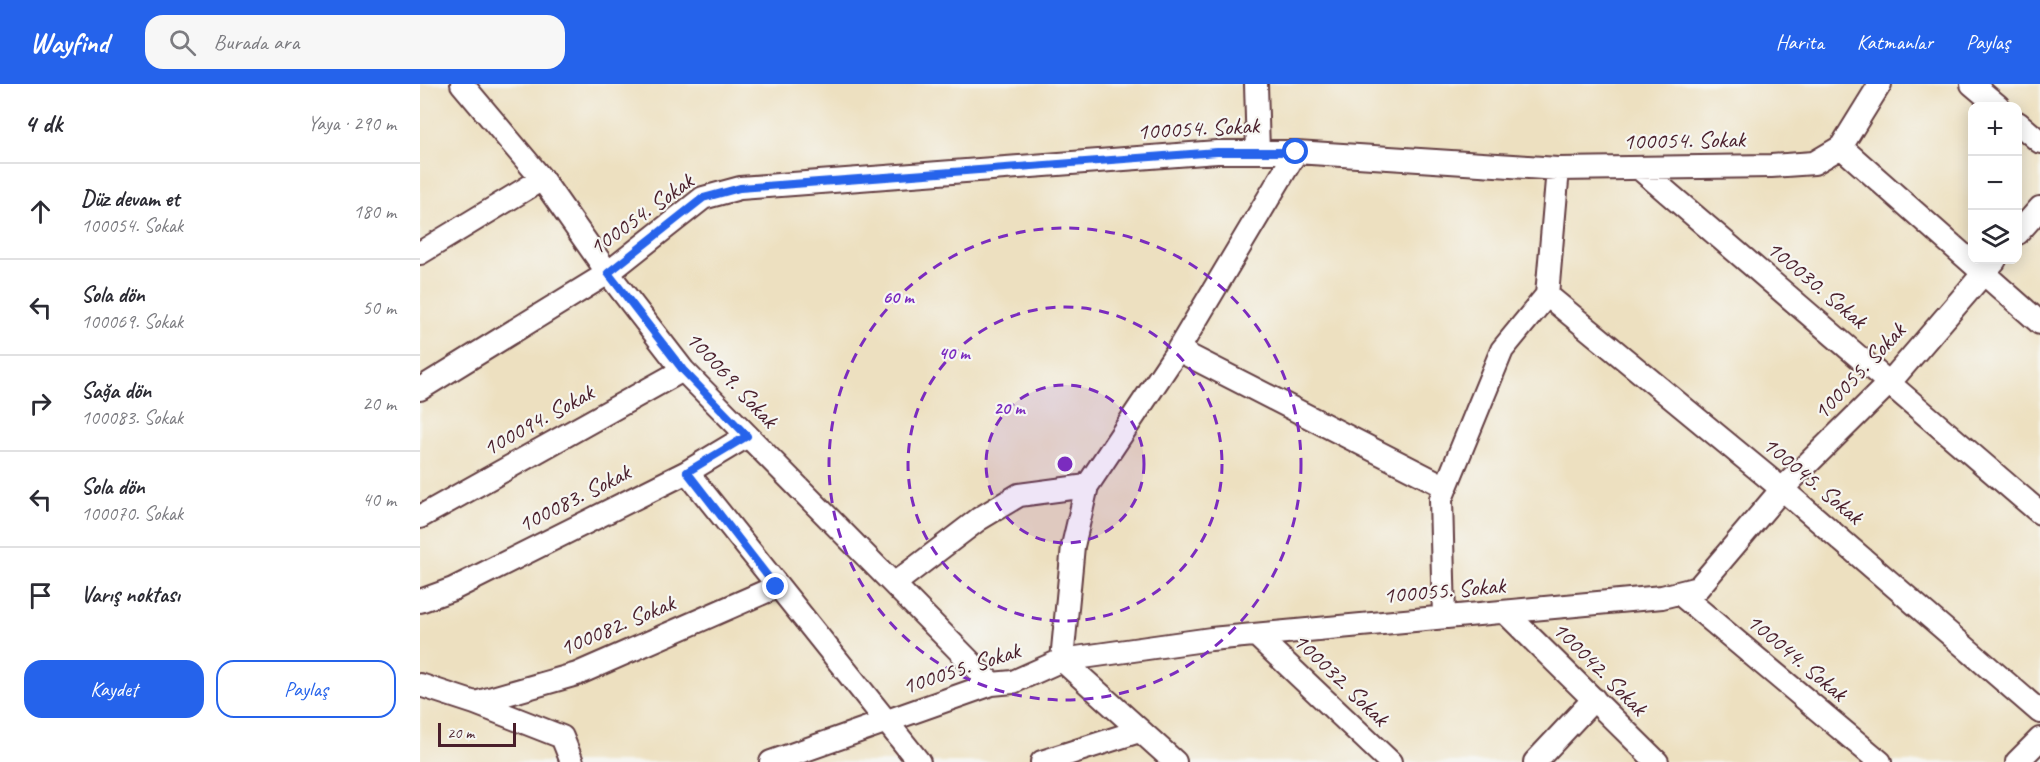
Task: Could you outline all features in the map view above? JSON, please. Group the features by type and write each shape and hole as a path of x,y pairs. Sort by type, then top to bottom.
{"street":[{"name":"100069. Sokak","path":"462,84 542,179 608,273 683,370 992,684"},
{"path":"1256,84 1258,152"},
{"path":"1880,84 1841,147 1989,266 2040,323"},
{"path":"1972,84 1993,102"},
{"path":"2022,126 2040,142"},
{"name":"100054. Sokak","path":"420,389 608,273 703,198 740,188 1217,152 1296,152 1558,169 1814,163 1841,147"},
{"path":"1175,762 1062,660 1073,546 1087,486 1178,350 1296,152"},
{"name":"100030. Sokak","path":"1639,168 2040,513"},
{"path":"1444,617 1441,499 1502,350 1547,294 1558,169"},
{"path":"420,252 542,179"},
{"path":"2022,228 2040,208"},
{"name":"100055. Sokak","path":"771,762 992,684 1013,682 1062,660 1256,635 1662,597 1698,588 1782,489 1890,382 1989,266"},
{"name":"100045. Sokak","path":"1547,294 1782,489 2040,712"},
{"path":"1178,350 1446,487"},
{"name":"100094. Sokak","path":"420,517 683,370"},
{"name":"100083. Sokak","path":"420,601 453,589 687,472 747,436"},
{"path":"687,472 776,587 919,762"},
{"path":"894,584 979,519 1019,495 1087,486"},
{"name":"100082. Sokak","path":"475,703 577,674 776,587"},
{"name":"100044. Sokak","path":"1679,593 1880,762"},
{"name":"100042. Sokak","path":"1506,612 1657,762"},
{"name":"100032. Sokak","path":"1256,635 1389,762"},
{"path":"420,685 475,703 562,737 572,762"},
{"path":"1535,762 1594,699"},
{"path":"1042,762 1139,731"},
{"path":"2018,762 2040,739"}],"route":[{"path":"776,587 687,472 747,436 683,370 608,273 703,198 740,188 1217,152 1296,152"}]}
